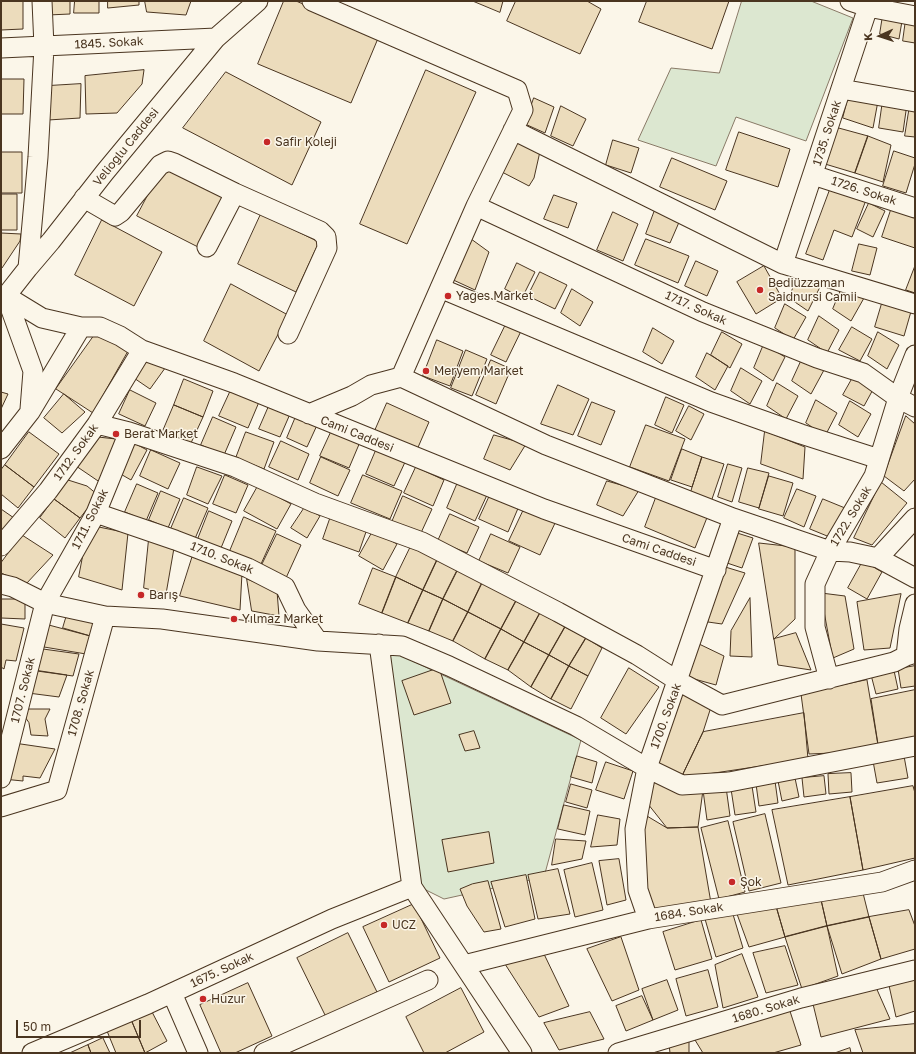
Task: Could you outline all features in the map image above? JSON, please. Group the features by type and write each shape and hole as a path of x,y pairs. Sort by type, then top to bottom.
{"street":[{"path":"28,268 38,157 44,46 42,1"},
{"name":"Velioğlu Caddesi","path":"3,298 216,38 258,1"},
{"path":"312,1 517,90 523,110 476,206 401,377"},
{"path":"863,3 915,16"},
{"name":"1735. Sokak","path":"783,264 841,89 863,3"},
{"name":"1845. Sokak","path":"1,48 216,38"},
{"path":"841,89 915,102"},
{"path":"513,130 783,264 915,304"},
{"path":"84,198 115,216 122,212 160,165 168,161 320,231 326,238 327,248 288,334"},
{"name":"1726. Sokak","path":"813,175 915,208"},
{"path":"207,247 235,193"},
{"name":"1717. Sokak","path":"476,206 703,312 817,358 862,373 898,398 915,407"},
{"path":"440,288 711,402 801,434 879,459"},
{"path":"3,298 33,371 30,412"},
{"name":"Cami Caddesi","path":"3,298 42,318 81,327 100,327 120,336 142,350 234,383 544,510 716,570"},
{"path":"1,449 30,412 81,327"},
{"name":"1712. Sokak","path":"1,546 48,491 97,424 142,350"},
{"name":"1722. Sokak","path":"829,679 815,627 815,584 830,550 874,476 898,398 915,355"},
{"path":"309,414 352,396 371,385 401,377 546,445 733,518 830,550 850,552 878,558 915,578"},
{"path":"97,424 129,432 235,467 315,503 422,542 558,612 637,655 678,681 722,705 894,662 910,654 909,629 915,604"},
{"name":"1711. Sokak","path":"45,603 96,513 129,432"},
{"name":"1710. Sokak","path":"96,513 175,540 248,568 286,587 296,610 318,641"},
{"name":"1700. Sokak","path":"648,919 638,890 634,829 647,768 733,518"},
{"path":"878,558 915,518"},
{"path":"1,584 45,603 106,616 162,619 318,641 402,646 449,666 576,726 647,768 682,785 729,782 915,746"},
{"name":"1707. Sokak","path":"1,778 45,603"},
{"name":"1708. Sokak","path":"1,807 57,790 106,616"},
{"path":"379,644 412,888 522,1053"},
{"name":"1684. Sokak","path":"464,965 648,919 882,882 915,870"},
{"name":"1675. Sokak","path":"32,1053 172,993 332,919 412,888"},
{"name":"1680. Sokak","path":"618,1053 801,998 915,970"},
{"path":"264,1053 428,980"},
{"path":"172,993 192,1051"}],"green space":[{"path":"742,1 811,1 853,18 806,141 736,117 716,166 638,140 671,68 719,73"},
{"path":"376,650 400,655 581,740 544,877 444,899 408,881"}],"building":[{"path":"1,1 23,1 23,29 1,30"},
{"path":"47,1 70,1 70,14 48,15"},
{"path":"75,1 99,1 99,13 74,13"},
{"path":"108,1 139,1 139,5 108,8"},
{"path":"145,1 191,1 186,15 147,12"},
{"path":"284,1 296,1 379,36 351,103 258,64"},
{"path":"473,1 503,1 500,12"},
{"path":"516,1 587,1 601,9 580,54 507,21"},
{"path":"647,1 729,1 712,49 639,22"},
{"path":"883,15 902,21 899,39 880,34"},
{"path":"906,19 915,22 915,43 903,41"},
{"path":"144,70 142,84 117,113 86,114 85,76"},
{"path":"426,70 476,92 407,244 360,224"},
{"path":"226,72 321,122 292,185 183,128"},
{"path":"1,79 24,79 23,114 1,114"},
{"path":"81,84 80,118 48,120 48,86"},
{"path":"849,95 878,101 873,128 843,118"},
{"path":"534,98 554,107 545,133 525,124"},
{"path":"883,100 907,104 903,132 879,128"},
{"path":"910,105 915,106 915,137 905,136"},
{"path":"561,106 586,119 573,146 551,136"},
{"path":"835,127 868,136 855,173 825,164"},
{"path":"739,132 790,149 778,187 726,170"},
{"path":"868,136 891,145 883,182 855,173"},
{"path":"515,139 541,147 534,178 529,186 500,171"},
{"path":"613,140 639,148 631,173 606,165"},
{"path":"894,151 915,158 915,164 906,193 883,186"},
{"path":"1,152 22,152 22,193 1,193"},
{"path":"672,158 727,181 715,210 660,187"},
{"path":"164,165 223,195 200,248 137,216"},
{"path":"831,187 866,200 852,237 834,230 823,260 806,254"},
{"path":"1,194 17,194 17,230 1,230"},
{"path":"554,195 577,203 568,228 544,219"},
{"path":"869,203 885,211 873,237 857,229"},
{"path":"892,207 915,214 915,248 882,237"},
{"path":"655,210 680,220 670,243 646,234"},
{"path":"613,212 638,224 623,261 597,250"},
{"path":"261,214 319,242 296,292 238,264"},
{"path":"102,220 162,252 134,306 75,275"},
{"path":"1,233 21,234 20,241 2,268 1,268"},
{"path":"467,236 489,252 475,290 449,278"},
{"path":"646,239 689,256 678,283 635,265"},
{"path":"859,244 877,248 870,275 852,271"},
{"path":"696,261 718,271 707,296 685,286"},
{"path":"517,263 535,272 522,298 505,289"},
{"name":"Bediüzzaman Saidnursi Camii","path":"764,266 782,298 756,314 737,282"},
{"path":"915,266 915,293 906,290"},
{"path":"540,272 567,285 555,309 528,296"},
{"path":"799,274 820,287 808,311 789,298"},
{"path":"231,284 288,315 259,371 204,341"},
{"path":"843,285 864,298 851,321 833,309"},
{"path":"572,289 593,302 580,326 561,313"},
{"path":"883,300 912,308 904,336 875,327"},
{"path":"785,304 806,317 793,340 775,328"},
{"path":"819,316 839,330 827,353 808,340"},
{"path":"508,320 523,327 506,362 491,355"},
{"path":"852,327 872,339 860,361 839,350"},
{"path":"653,328 674,341 662,364 643,352"},
{"path":"722,332 742,344 730,368 711,355"},
{"path":"878,332 899,345 887,369 868,356"},
{"path":"96,333 128,351 93,413 56,389"},
{"path":"437,340 463,351 450,386 423,376"},
{"path":"764,344 785,357 773,381 754,368"},
{"path":"466,350 487,359 472,396 451,388"},
{"path":"707,353 728,366 715,390 696,377"},
{"path":"145,356 168,364 150,389 131,376"},
{"path":"803,357 824,370 811,394 792,381"},
{"path":"491,360 511,369 496,404 476,395"},
{"path":"741,368 762,381 750,404 731,391"},
{"path":"856,372 876,384 864,406 843,395"},
{"path":"184,379 213,391 203,417 174,405"},
{"path":"777,383 798,396 786,419 767,406"},
{"path":"558,385 589,399 573,435 541,424"},
{"path":"130,390 156,403 145,426 119,414"},
{"path":"231,390 259,402 248,428 219,416"},
{"path":"1,392 8,394 1,409"},
{"path":"64,394 85,412 62,433 44,418"},
{"path":"666,397 684,405 672,433 655,425"},
{"path":"816,400 837,413 825,436 806,423"},
{"path":"850,401 871,414 858,437 839,425"},
{"path":"592,402 615,411 601,445 578,436"},
{"path":"387,403 429,422 416,452 374,433"},
{"path":"174,405 203,417 191,443 163,431"},
{"path":"269,406 290,414 280,437 259,429"},
{"path":"689,406 704,414 691,440 676,431"},
{"path":"297,414 318,423 307,447 287,438"},
{"path":"906,416 915,424 915,479 904,491 884,476"},
{"path":"213,417 236,427 224,455 201,445"},
{"path":"646,425 685,439 669,481 630,467"},
{"path":"332,430 360,442 349,468 320,456"},
{"path":"765,431 805,447 803,479 761,464"},
{"path":"29,432 59,454 34,487 5,465"},
{"path":"246,432 274,442 264,469 236,458"},
{"path":"494,435 526,444 510,470 484,459"},
{"path":"98,437 116,439 104,485 76,466"},
{"path":"281,441 309,454 298,480 269,467"},
{"path":"132,442 147,450 131,480 117,472"},
{"path":"377,448 406,460 394,486 366,474"},
{"path":"682,449 702,457 692,487 671,480"},
{"path":"151,450 180,463 168,489 140,476"},
{"path":"321,457 350,470 338,496 310,483"},
{"path":"702,457 724,464 711,502 690,495"},
{"path":"728,464 742,468 732,502 718,497"},
{"path":"5,465 34,487 18,508 1,494 1,470"},
{"path":"197,467 222,476 208,504 187,495"},
{"path":"416,467 444,480 433,506 404,493"},
{"path":"748,468 769,473 759,508 739,502"},
{"path":"225,475 248,485 236,513 213,504"},
{"path":"363,475 402,491 390,519 351,503"},
{"path":"769,476 793,483 783,516 759,509"},
{"path":"68,480 87,486 98,495 80,518 54,499"},
{"path":"607,481 639,490 623,516 597,505"},
{"path":"458,482 487,495 475,521 447,508"},
{"path":"881,482 907,503 872,545 854,538"},
{"path":"137,484 158,493 146,521 125,512"},
{"path":"258,486 291,504 277,529 244,511"},
{"path":"797,489 816,496 804,527 784,518"},
{"path":"161,491 180,499 168,528 149,520"},
{"path":"491,493 519,506 508,532 479,519"},
{"path":"657,495 708,515 695,548 645,527"},
{"path":"403,496 432,509 420,535 392,522"},
{"path":"184,498 208,508 194,541 170,531"},
{"path":"54,499 80,518 65,538 40,518"},
{"path":"823,499 845,508 832,538 810,529"},
{"path":"305,507 320,516 307,538 291,528"},
{"path":"525,507 556,521 540,555 509,541"},
{"path":"1,509 14,518 1,534"},
{"path":"209,511 232,521 221,548 198,539"},
{"path":"450,514 479,527 467,553 438,541"},
{"path":"331,516 367,529 359,552 323,539"},
{"path":"244,517 276,531 261,564 230,551"},
{"path":"89,525 128,533 122,590 79,577"},
{"path":"373,531 397,544 383,570 359,556"},
{"path":"734,532 753,538 742,568 724,562"},
{"path":"277,534 301,545 286,578 261,567"},
{"path":"491,534 520,547 508,573 479,561"},
{"path":"22,535 53,555 26,584 1,573 1,563"},
{"path":"149,539 174,548 166,594 144,588"},
{"path":"759,543 795,547 795,619 774,639"},
{"path":"412,544 438,558 423,590 396,577"},
{"path":"193,555 242,573 240,610 180,596"},
{"path":"438,558 458,569 443,599 423,590"},
{"path":"863,561 882,572 867,599 848,588"},
{"path":"722,566 745,573 722,624 708,622"},
{"path":"373,568 396,577 382,613 359,604"},
{"path":"458,569 482,583 468,612 443,599"},
{"path":"396,577 423,590 408,623 382,613"},
{"path":"247,579 277,591 279,616 252,611"},
{"path":"482,583 516,601 501,629 468,612"},
{"path":"423,590 443,599 429,631 408,623"},
{"path":"821,593 845,596 854,649 833,658"},
{"path":"901,594 890,648 864,650 857,602"},
{"path":"750,598 752,657 730,656 731,631"},
{"path":"1,599 25,599 25,619 1,618"},
{"path":"443,599 468,612 453,641 429,631"},
{"path":"516,601 540,613 524,642 501,629"},
{"path":"69,608 105,616 94,637 63,628"},
{"path":"468,612 501,629 485,659 453,641"},
{"path":"540,613 565,627 549,655 524,642"},
{"path":"1,624 24,628 16,661 6,660 4,669 1,667"},
{"path":"45,624 94,637 86,654 38,646"},
{"path":"565,627 586,638 569,666 549,655"},
{"path":"501,629 524,642 508,670 485,659"},
{"path":"796,633 811,670 778,665 774,639"},
{"path":"586,638 602,648 588,676 569,666"},
{"path":"524,642 549,655 531,687 508,670"},
{"path":"697,643 724,656 716,685 687,677"},
{"path":"43,649 79,654 73,676 37,671"},
{"path":"549,655 569,666 551,699 531,687"},
{"path":"569,666 588,676 571,709 551,699"},
{"path":"893,666 898,689 876,694 870,671"},
{"path":"915,666 915,686 901,688 898,669"},
{"path":"439,668 451,703 414,715 402,681"},
{"path":"629,668 659,687 626,734 601,718"},
{"path":"34,670 67,675 59,697 28,693"},
{"path":"867,680 879,751 809,754 801,694"},
{"path":"682,689 711,707 703,732 681,778 656,765"},
{"path":"915,690 915,745 879,751 871,699"},
{"path":"20,709 50,709 45,719 48,736 31,735 29,723"},
{"path":"804,713 808,759 681,778 703,732"},
{"path":"474,731 480,748 465,751 459,735"},
{"path":"14,743 55,749 40,778 23,776 23,781 3,779"},
{"path":"577,756 597,762 592,783 571,777"},
{"path":"904,756 908,778 877,783 873,761"},
{"path":"606,762 633,771 624,799 596,790"},
{"path":"851,773 852,792 829,794 828,774"},
{"path":"824,776 826,794 804,797 802,778"},
{"path":"795,778 799,797 782,801 778,781"},
{"path":"651,781 703,790 698,827 667,828 648,804"},
{"path":"775,781 778,803 759,806 756,784"},
{"path":"571,784 592,790 587,808 566,802"},
{"path":"752,786 756,812 735,815 731,789"},
{"path":"913,786 915,793 915,858 863,870 850,797"},
{"path":"726,787 730,816 707,820 703,790"},
{"path":"850,797 863,870 788,885 772,810"},
{"path":"564,805 590,811 585,835 558,829"},
{"path":"765,814 781,883 749,891 733,822"},
{"path":"598,815 620,819 617,845 591,847"},
{"path":"647,816 667,828 698,827 711,903 646,914 637,876 642,835"},
{"path":"728,821 745,892 719,899 701,828"},
{"path":"489,832 494,863 448,872 442,840"},
{"path":"556,839 586,841 582,859 552,865"},
{"path":"619,859 626,900 607,905 599,861"},
{"path":"592,863 603,910 575,917 564,870"},
{"path":"558,869 570,914 538,919 528,875"},
{"path":"526,875 535,919 505,927 491,882"},
{"path":"488,881 501,929 484,932 467,906 460,889 472,884"},
{"path":"862,889 869,917 827,926 819,891"},
{"path":"819,891 827,926 785,937 776,906"},
{"path":"414,904 440,958 389,982 363,927"},
{"path":"776,906 785,937 749,947 737,914"},
{"path":"909,910 915,926 915,949 881,959 869,917"},
{"path":"732,911 743,948 716,957 705,919"},
{"path":"869,917 881,959 842,974 827,926"},
{"path":"701,920 712,959 675,970 663,932"},
{"path":"827,926 838,976 802,989 785,937"},
{"path":"348,933 377,992 326,1017 297,958"},
{"path":"621,937 639,990 612,1001 587,949"},
{"path":"785,946 798,985 766,993 753,953"},
{"path":"544,954 569,1006 539,1017 505,964"},
{"path":"742,954 758,997 723,1008 715,965"},
{"path":"708,970 718,1007 686,1016 676,979"},
{"path":"915,975 915,1011 896,1017 888,981"},
{"path":"667,980 678,1010 653,1020 642,989"},
{"path":"248,983 272,1036 235,1053 221,1053 200,1005"},
{"path":"875,985 890,1019 821,1037 813,1004"},
{"path":"461,988 484,1032 445,1053 424,1053 406,1017"},
{"path":"642,996 653,1020 626,1031 616,1006"},
{"path":"787,1002 801,1045 773,1053 703,1053 695,1040"},
{"path":"150,1008 167,1041 145,1053 130,1017"},
{"path":"590,1012 604,1039 559,1050 544,1023"},
{"path":"130,1017 145,1053 116,1053 107,1031"},
{"path":"915,1024 915,1053 863,1053 855,1030"},
{"path":"103,1038 110,1053 91,1053 88,1045"},
{"path":"689,1040 689,1053 670,1053 669,1044"},
{"path":"88,1045 91,1053 70,1053"},
{"path":"850,1048 851,1053 835,1053"}],"place":[{"name":"Safir Koleji","path":"267,142"},
{"name":"Bediüzzaman Saidnursi Camii","path":"760,290"},
{"name":"Yages Market","path":"448,296"},
{"name":"Meryem Market","path":"426,371"},
{"name":"Berat Market","path":"116,434"},
{"name":"Barış","path":"141,595"},
{"name":"Yılmaz Market","path":"234,619"},
{"name":"Şok","path":"732,882"},
{"name":"UCZ","path":"384,925"},
{"name":"Huzur","path":"203,999"}]}
